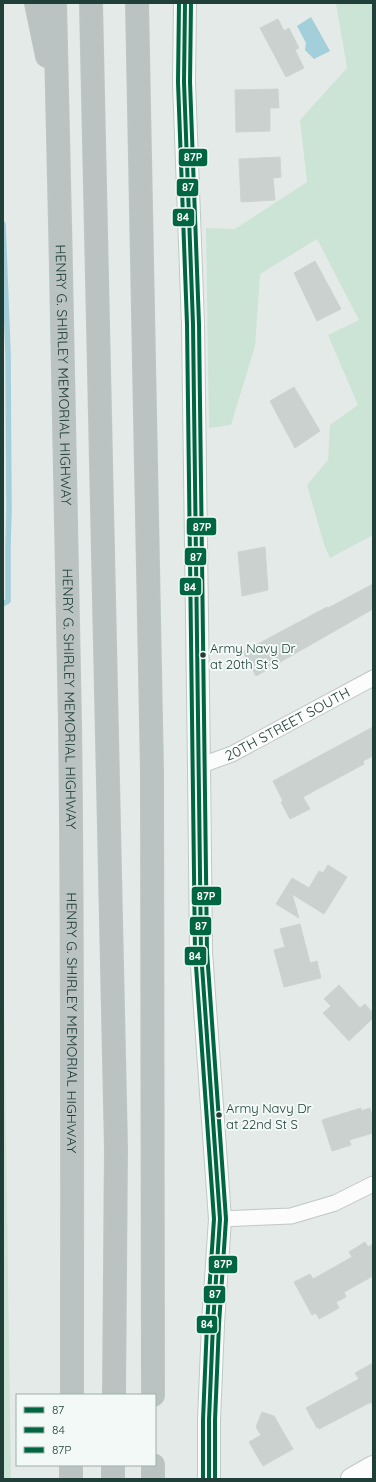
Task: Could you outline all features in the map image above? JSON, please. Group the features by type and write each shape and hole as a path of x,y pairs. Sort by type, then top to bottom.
{"highway":[{"path":"36,3 58,110"},
{"name":"HENRY G. SHIRLEY MEMORIAL HIGHWAY","path":"55,3 63,306 70,731 73,1110 72,1394"},
{"path":"91,3 116,1148 114,1394"},
{"path":"137,3 152,772 153,1394"},
{"path":"71,1479 72,1466"},
{"path":"113,1466 113,1479"},
{"path":"153,1466 153,1479"}],"street":[{"path":"185,3 184,82 193,324 201,952 220,1219 213,1324 209,1420 209,1479"},
{"name":"20TH STREET SOUTH","path":"199,766 232,754 373,678"},
{"path":"220,1219 291,1216 335,1203 373,1184"},
{"path":"352,1479 373,1468"}],"green space":[{"path":"336,3 373,3 373,535 330,558 324,544 307,485 328,460 330,425 358,405 328,335 359,320 317,239 260,274 255,346 231,425 209,428 206,228 235,229 307,182 300,120 347,68"},
{"path":"3,936 11,1479 3,1479"}],"water":[{"path":"311,17 330,51 314,59 305,50 306,43 297,26"}],"building":[{"path":"278,19 284,31 289,28 299,48 295,50 304,68 286,77 260,28"},
{"path":"278,89 279,108 270,108 270,131 236,132 235,90"},
{"path":"280,157 281,177 273,178 275,200 241,202 239,159"},
{"path":"315,261 341,309 317,321 294,273"},
{"path":"294,387 320,431 295,448 270,401"},
{"path":"265,547 268,590 242,596 238,552"},
{"path":"373,584 373,609 256,676 243,652"},
{"path":"373,727 373,756 363,761 364,764 303,797 310,809 290,819 281,802 283,801 273,781"},
{"path":"328,865 347,877 324,914 292,894 299,918 276,904 292,878 309,888 319,871 323,873"},
{"path":"300,924 310,963 317,961 321,978 284,987 274,950 285,947 280,929"},
{"path":"339,985 360,1008 365,1004 373,1013 373,1018 349,1041 323,1013 331,1006 324,999"},
{"path":"361,1108 361,1111 370,1108 373,1118 373,1133 349,1140 351,1145 332,1151 322,1120"},
{"path":"365,1242 368,1247 373,1244 373,1276 344,1292 346,1297 336,1302 339,1308 319,1319 316,1313 312,1315 294,1282 310,1274 313,1279 352,1257 349,1252"},
{"path":"373,1363 373,1406 371,1402 319,1429 318,1427 317,1428 306,1408 359,1379 355,1373"},
{"path":"262,1412 274,1416 293,1449 263,1466 249,1442 261,1435 256,1427"}],"waterway":[{"path":"3,224 8,353 9,510 8,601 3,604"}],"transit line":[{"name":"84","path":"179,3 178,82 187,324 195,952 214,1219 207,1324 203,1420 203,1479"},
{"name":"87","path":"185,3 184,82 193,324 201,952 220,1219 213,1324 209,1420 209,1479"},
{"name":"87P","path":"191,3 190,82 199,324 207,952 226,1219 219,1324 215,1420 215,1479"}],"place":[{"name":"Army Navy Dr at 20th St S","path":"203,655"},
{"name":"Army Navy Dr at 22nd St S","path":"219,1115"}]}
